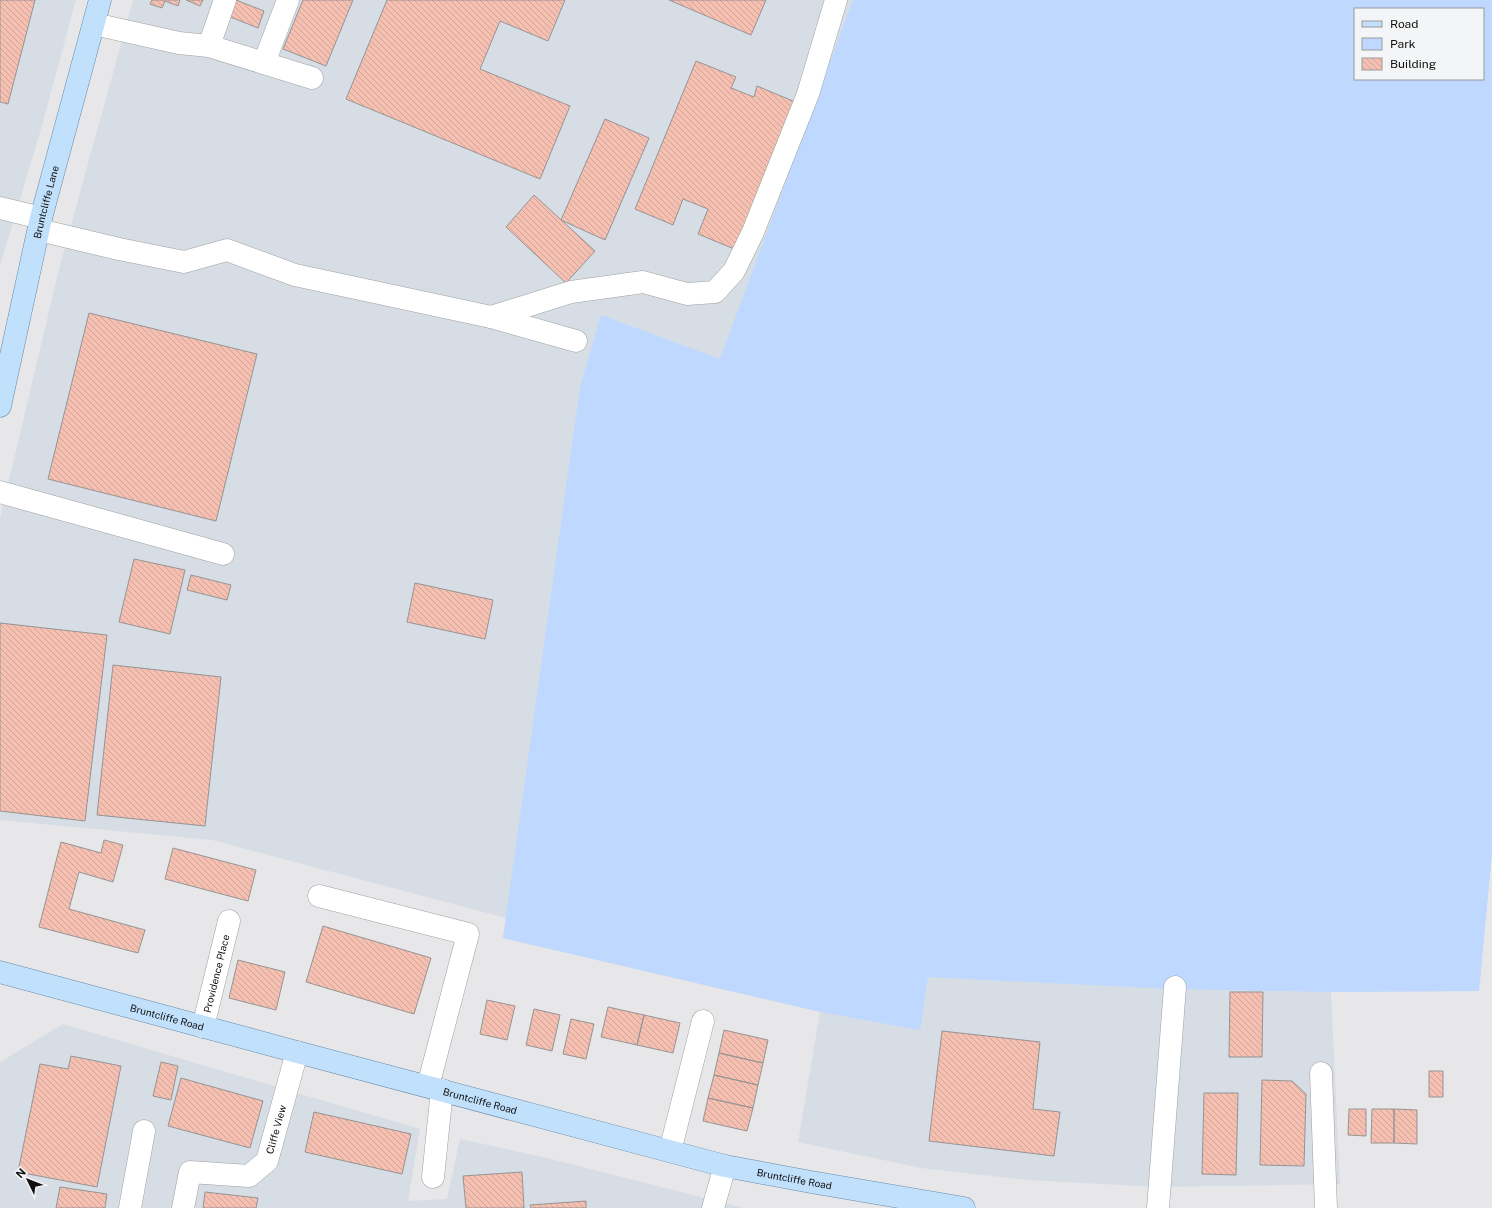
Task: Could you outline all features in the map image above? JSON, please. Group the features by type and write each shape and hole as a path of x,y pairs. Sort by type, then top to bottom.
{"main road":[{"name":"Bruntcliffe Lane","path":"0,406 40,224 100,0"},
{"name":"Bruntcliffe Road","path":"0,972 725,1166 964,1208"}],"street":[{"path":"209,46 225,0"},
{"path":"264,63 288,0"},
{"path":"491,317 571,292 643,282 687,294 715,292 734,271 754,232 808,94 836,0"},
{"path":"94,24 179,43 209,46 312,78"},
{"path":"0,208 40,224 119,249 184,262 227,250 295,275 491,317 576,341"},
{"path":"0,492 223,554"},
{"path":"319,896 468,934 435,1088 432,1177"},
{"name":"Providence Place","path":"203,1027 229,921"},
{"path":"1158,1208 1175,987"},
{"path":"670,1151 703,1021"},
{"name":"Cliffe View","path":"183,1208 190,1172 249,1176 267,1161 297,1052"},
{"path":"1321,1073 1326,1208"},
{"path":"130,1208 144,1130"},
{"path":"713,1208 725,1166"}],"shaded area":[{"path":"0,0 76,0 41,129 0,266"},
{"path":"133,0 1492,0 1492,852 1479,991 1331,992 1340,1184 1159,1187 1026,1180 921,1168 798,1142 820,1012 503,938 506,918 212,840 0,820 0,518 59,269"},
{"path":"63,1024 420,1129 408,1201 447,1199 460,1139 543,1157 744,1208 0,1208 0,1062"}],"green space":[{"path":"853,0 1492,0 1492,852 1479,991 1331,992 1172,989 928,977 920,1030 821,1012 503,938 580,387 601,315 720,359"}],"building":[{"path":"0,0 35,0 8,104 0,102"},
{"path":"152,0 180,0 178,6 165,1 162,8 150,4"},
{"path":"186,0 203,0 200,6"},
{"path":"236,0 264,11 258,28 228,16"},
{"path":"303,0 353,0 326,66 283,49"},
{"path":"387,0 565,0 548,41 500,21 480,69 570,106 540,179 346,99"},
{"path":"669,0 766,0 751,35"},
{"path":"696,61 736,77 731,88 754,97 757,86 800,104 739,251 698,234 708,209 683,199 673,225 635,209"},
{"path":"605,119 649,138 605,240 561,220"},
{"path":"534,195 595,251 566,283 506,227"},
{"path":"89,313 257,354 216,521 48,479"},
{"path":"134,559 185,570 170,634 119,622"},
{"path":"191,575 231,585 227,600 187,590"},
{"path":"415,583 493,600 485,639 407,622"},
{"path":"0,623 107,635 85,821 0,811"},
{"path":"113,665 221,677 205,826 97,815"},
{"path":"104,840 123,845 113,882 79,872 69,909 145,930 138,953 39,927 61,842 101,853"},
{"path":"173,848 256,870 248,901 165,879"},
{"path":"323,926 431,958 414,1014 306,982"},
{"path":"238,960 285,972 276,1010 229,998"},
{"path":"1230,992 1263,992 1262,1057 1229,1057"},
{"path":"487,1000 515,1006 507,1040 480,1034"},
{"path":"608,1007 644,1015 637,1045 601,1037"},
{"path":"534,1009 560,1015 552,1051 526,1045"},
{"path":"644,1015 680,1023 673,1053 637,1045"},
{"path":"571,1019 594,1024 586,1059 563,1054"},
{"path":"724,1030 768,1040 763,1063 719,1053"},
{"path":"942,1031 1040,1042 1033,1109 1060,1112 1054,1156 929,1141"},
{"path":"719,1053 763,1063 758,1085 714,1075"},
{"path":"71,1056 121,1066 97,1187 18,1172 40,1064 68,1069"},
{"path":"161,1062 178,1066 171,1100 153,1096"},
{"path":"1429,1071 1443,1071 1443,1097 1429,1097"},
{"path":"714,1075 758,1085 753,1108 708,1098"},
{"path":"181,1078 263,1101 250,1148 168,1126"},
{"path":"1262,1080 1292,1081 1306,1094 1304,1166 1260,1165"},
{"path":"1204,1093 1238,1093 1236,1175 1202,1174"},
{"path":"708,1098 753,1108 747,1131 703,1121"},
{"path":"1349,1109 1366,1109 1366,1136 1348,1135"},
{"path":"1372,1109 1394,1109 1394,1143 1371,1143"},
{"path":"1394,1109 1417,1110 1417,1144 1394,1143"},
{"path":"314,1112 411,1134 402,1174 305,1152"},
{"path":"522,1172 524,1208 466,1208 463,1176"},
{"path":"60,1187 107,1194 105,1208 56,1208"},
{"path":"205,1192 258,1198 256,1208 203,1208"},
{"path":"586,1201 586,1208 531,1208 530,1205"}]}
